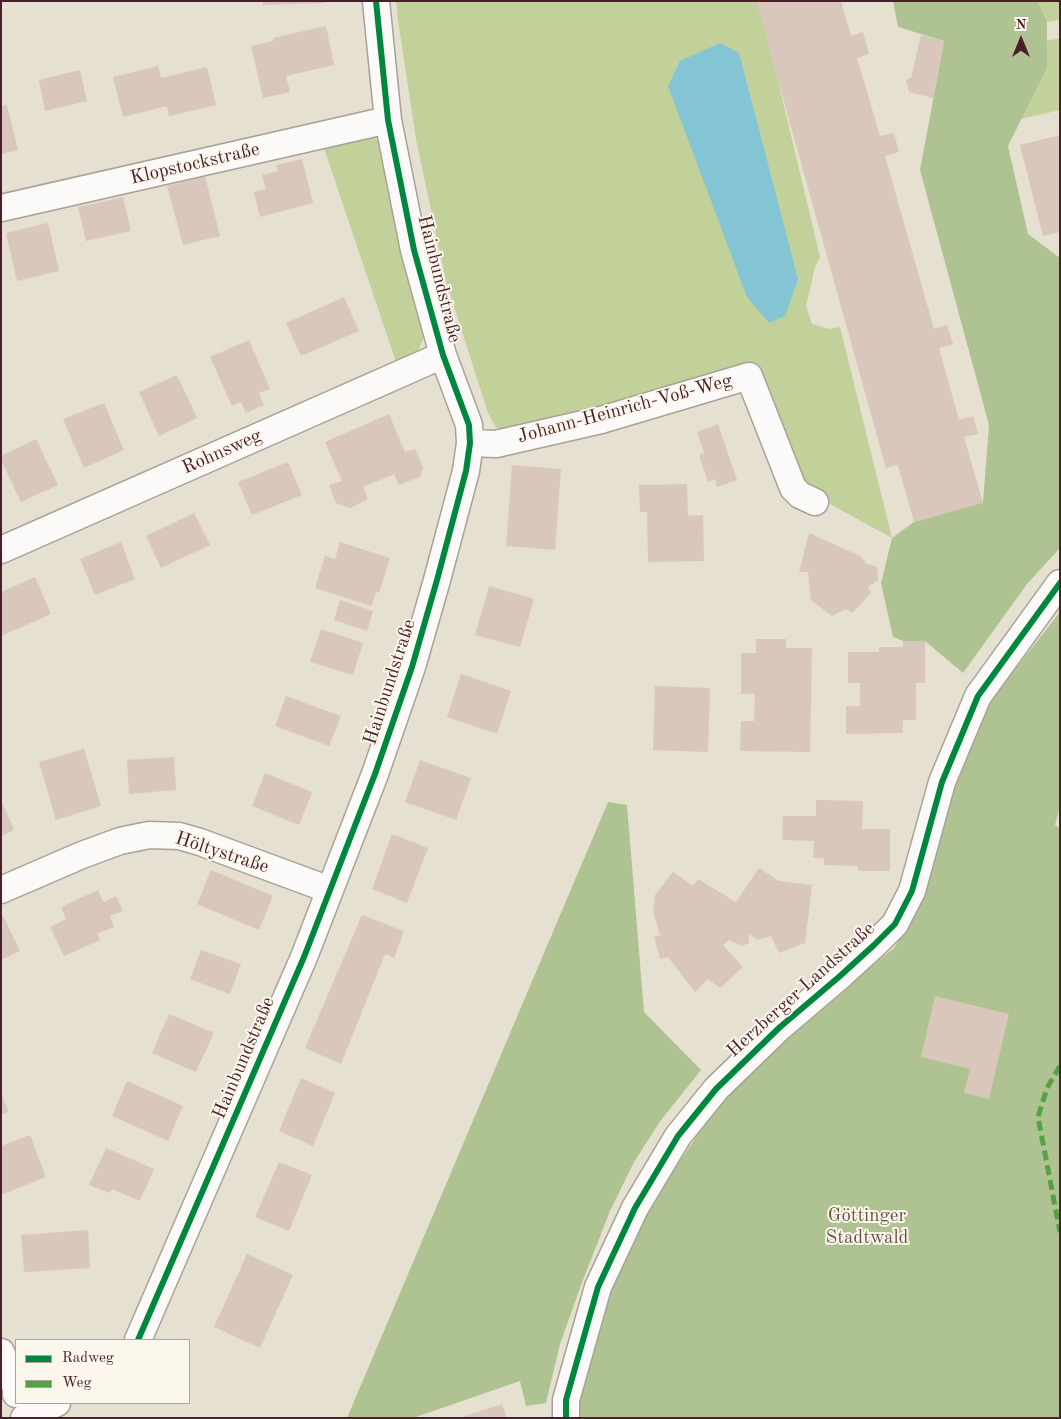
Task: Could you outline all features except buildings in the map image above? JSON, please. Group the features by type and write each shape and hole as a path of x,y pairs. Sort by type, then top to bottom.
{"street":[{"name":"Hainbundstraße","path":"138,1339 304,957 375,774 412,667 466,471 470,443 469,425 443,354 414,250 388,120 376,1"},
{"name":"Klopstockstraße","path":"1,208 388,120"},
{"name":"Rohnsweg","path":"1,550 443,354"},
{"name":"Johann-Heinrich-Voß-Weg","path":"470,443 496,444 601,420 749,376 793,488 800,495 815,502"},
{"name":"Herzberger Landstraße","path":"566,1418 566,1400 598,1287 635,1208 678,1136 716,1089 780,1026 847,970 895,924 912,891 942,782 978,696 1060,583"},
{"name":"Höltystraße","path":"1,890 82,855 120,841 149,835 179,836 200,842 330,890"},
{"path":"1,1352 15,1386"},
{"path":"17,1404 19,1418"},
{"path":"24,1418 55,1404"}],"green space":[{"path":"396,1 759,1 820,257 815,267 806,306 812,324 829,329 840,327 892,538 802,489 750,367 600,414 503,433 495,426 488,413 446,281 416,139"},
{"path":"893,1 1038,1 1047,22 1047,68 1008,146 1028,234 1060,258 1060,548 1027,584 963,673 925,641 903,641 893,637 881,583 892,538 914,522 983,502 989,425 920,170 944,41 898,27"},
{"path":"1038,1 1060,1 1060,20 1047,22"},
{"path":"1060,38 1060,110 1021,119 1047,68 1047,41"},
{"path":"365,134 375,138 381,144 424,337 415,354 396,362 322,142"},
{"name":"Göttinger Stadtwald","path":"1060,612 1060,807 1055,825 1060,828 1060,1418 579,1418 579,1397 609,1295 643,1216 708,1119 769,1050 894,948 915,915 952,791 984,709"},
{"path":"608,802 627,805 644,1012 701,1070 661,1120 634,1162 610,1211 560,1344 546,1403 526,1406 520,1381 413,1418 347,1418"}],"water":[{"path":"720,43 739,53 798,279 785,316 769,323 747,297 668,86 680,61"}],"marked path":[{"path":"1060,1066 1047,1088 1038,1117 1060,1232"}],"cycle path":[{"path":"138,1339 304,957 375,774 412,667 466,471 470,443 469,425 443,355 414,250 388,120 376,1"},
{"path":"566,1418 566,1400 598,1287 635,1208 678,1136 716,1089 780,1027 840,976 895,924 912,891 942,782 978,696 1060,583"}]}
